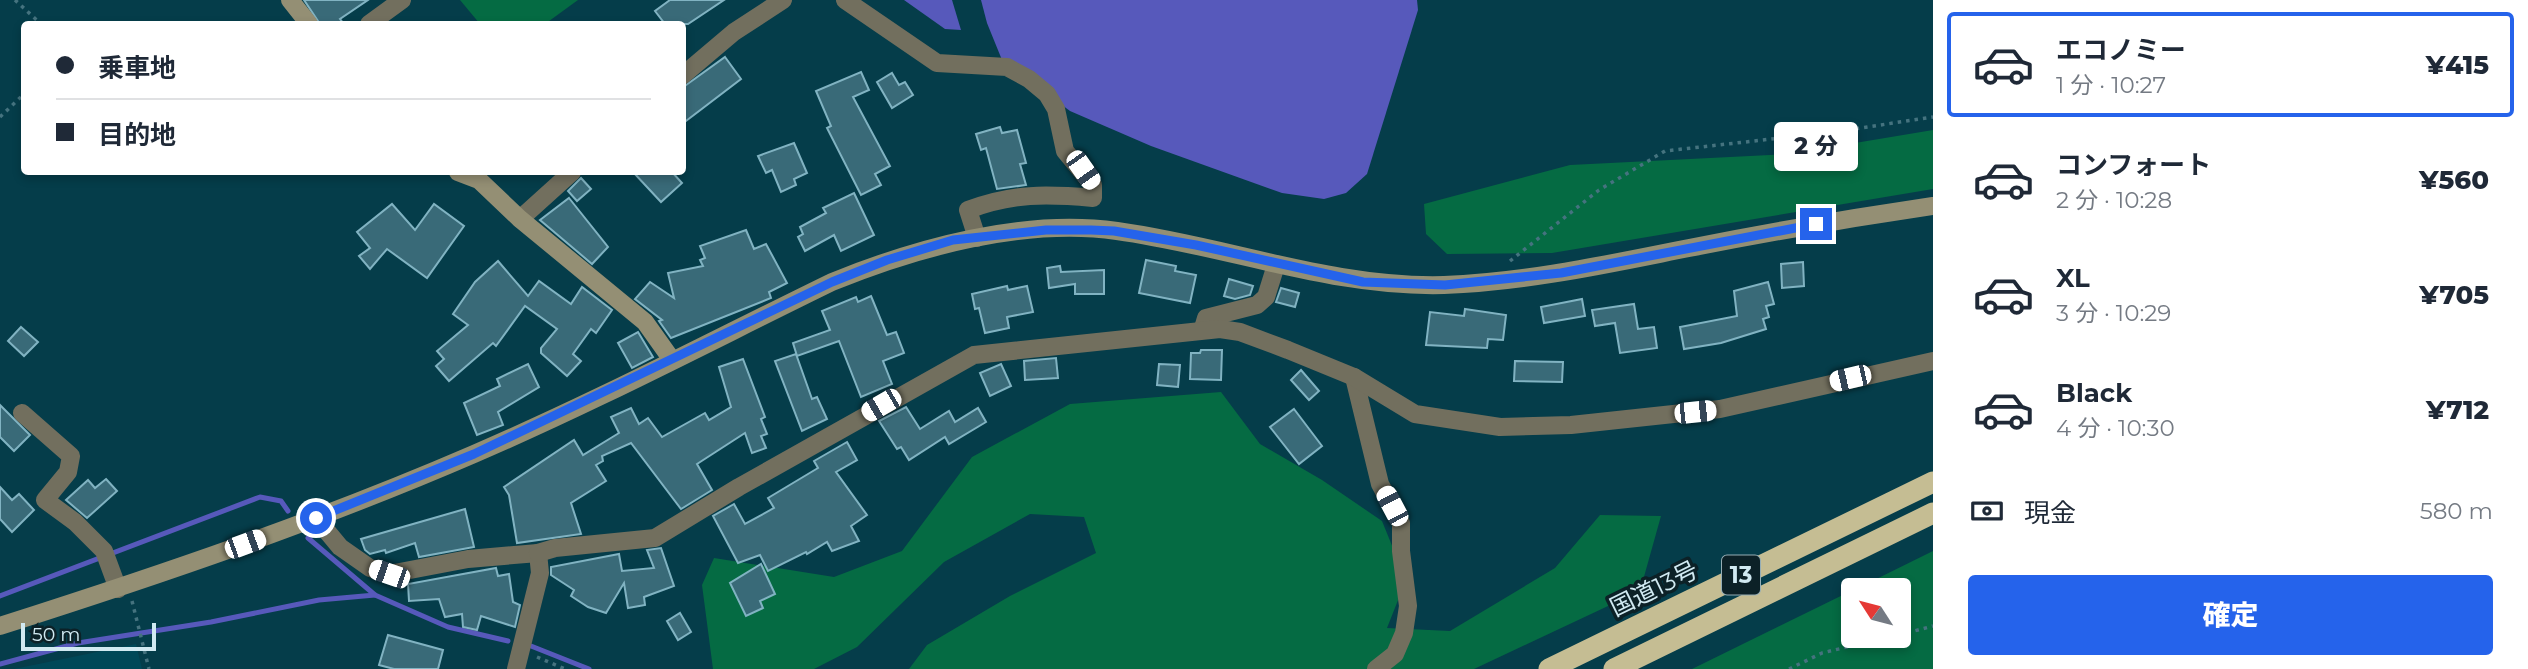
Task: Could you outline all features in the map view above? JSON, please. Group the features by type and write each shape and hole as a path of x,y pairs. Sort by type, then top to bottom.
{"highway":[{"name":"国道13号","path":"1549,669 1933,482"},
{"name":"13","path":"1614,669 1933,513"}],"street":[{"path":"289,0 306,21"},
{"path":"373,21 402,0"},
{"path":"686,73 734,32 783,0"},
{"path":"845,0 937,63 1007,67 1047,94 1056,109 1065,151 1093,186 1093,198 1017,195 988,202 968,210 977,238"},
{"path":"466,175 478,180 520,219 645,323 671,360"},
{"path":"520,219 569,175"},
{"path":"0,626 123,587 316,518 474,454 832,282 887,260 953,240 1046,230 1114,231 1196,245 1276,265 1363,282 1445,285 1561,273 1816,224 1933,206"},
{"path":"1203,328 1206,318 1257,305 1266,297 1276,265"},
{"path":"316,518 340,547 370,568 389,574 468,559 655,538 751,480 974,355 1048,345 1139,339 1203,328 1240,332 1354,377 1415,414 1500,426 1572,425 1720,409 1933,361"},
{"path":"1354,377 1380,484 1401,523 1401,551 1408,606 1404,632 1395,654 1376,669"},
{"path":"22,413 71,456 68,472 45,500 75,522 104,551 111,569 123,587"},
{"path":"516,669 540,573 538,553"}],"path":[{"path":"15,0 38,21"},
{"path":"0,117 21,97"},
{"path":"1491,279 1599,191 1665,151 1834,132 1933,117"},
{"path":"123,587 138,625 149,669"},
{"path":"1911,632 1933,626"},
{"path":"1789,669 1822,653 1843,648"},
{"path":"522,651 565,669"}],"shaded area":[{"path":"904,0 952,0 961,30 945,29"},
{"path":"981,0 1417,0 1418,10 1367,174 1346,193 1324,199 1282,193 1151,146 1070,111 1002,60"},
{"path":"136,644 142,669 14,669"}],"green space":[{"path":"460,0 578,0 549,21 478,21"},
{"path":"1933,130 1933,189 1552,253 1447,254 1426,234 1424,204 1570,165 1789,154"},
{"path":"1221,392 1260,444 1322,480 1382,521 1406,580 1387,628 1450,631 1555,568 1600,515 1661,516 1640,591 1474,669 909,669 927,645 1010,596 1096,553 1084,517 1030,514 944,562 857,647 814,669 713,669 702,585 714,558 834,577 902,551 972,457 1070,404"},
{"path":"1933,551 1933,669 1692,669 1841,596 1841,648 1911,648 1911,578 1878,578"}],"building":[{"path":"304,0 368,0 340,19 342,21 318,21"},
{"path":"670,0 724,0 688,24 686,21 663,21 655,11"},
{"path":"725,57 741,79 686,121 686,85"},
{"path":"861,72 869,90 853,97 890,166 875,174 881,185 861,195 827,128 831,126 816,91"},
{"path":"892,73 899,85 905,82 913,95 892,108 877,82"},
{"path":"1000,127 1002,133 1017,130 1026,163 1020,164 1026,185 997,189 986,148 981,150 976,134"},
{"path":"794,143 807,173 794,179 796,185 781,192 772,170 766,173 758,156"},
{"path":"636,175 675,175 682,183 661,202"},
{"path":"581,178 591,189 577,201 568,191"},
{"path":"854,193 874,235 841,251 834,235 805,251 798,237 803,234 800,227 826,213 823,208"},
{"path":"569,198 608,247 592,264 540,220"},
{"path":"392,204 415,230 434,204 464,226 427,278 387,249 370,269 359,256 370,248 357,232"},
{"path":"746,230 754,249 766,244 787,283 769,292 771,298 671,338 659,321 662,320 635,299 650,282 674,298 668,273 703,266 700,260 705,258 700,246"},
{"path":"1146,260 1176,266 1175,271 1196,275 1190,303 1139,293"},
{"path":"498,261 528,296 539,281 571,304 582,287 612,310 596,333 591,329 573,354 581,361 567,376 541,353 541,348 557,329 525,306 496,346 493,343 449,381 436,366 444,359 437,351 468,325 453,314 475,282"},
{"path":"1803,262 1804,286 1782,288 1781,264"},
{"path":"1060,266 1061,272 1104,270 1104,294 1075,294 1075,284 1049,288 1047,268"},
{"path":"1229,279 1253,286 1250,295 1235,299 1224,296"},
{"path":"1768,282 1774,304 1766,306 1769,317 1763,319 1766,329 1721,343 1684,349 1680,327 1737,316 1734,291"},
{"path":"1007,286 1008,290 1027,286 1033,312 1007,317 1009,328 985,333 979,308 975,309 972,294"},
{"path":"1281,288 1299,293 1295,307 1276,302"},
{"path":"871,296 887,335 896,332 904,353 883,361 892,384 861,397 839,341 797,356 793,343 830,330 822,311 856,297 858,302"},
{"path":"1582,299 1585,316 1544,323 1541,307"},
{"path":"1634,304 1638,329 1654,327 1657,348 1620,353 1615,323 1595,326 1592,310"},
{"path":"1465,309 1506,315 1503,340 1488,339 1487,348 1426,345 1430,312 1464,316"},
{"path":"21,327 38,342 24,356 8,341"},
{"path":"638,332 653,357 632,368 618,343"},
{"path":"1201,350 1222,350 1221,380 1190,379 1191,353 1200,353"},
{"path":"796,354 812,399 817,397 827,419 802,431 775,361"},
{"path":"1056,358 1058,378 1025,380 1024,361"},
{"path":"743,359 765,417 761,419 767,434 761,436 766,448 752,453 745,433 697,464 712,490 681,509 631,443 602,456 603,461 596,465 606,481 571,503 581,534 517,543 509,495 504,487 574,440 583,455 619,433 611,417 631,408 639,424 648,418 662,437 705,413 709,420 731,407 719,367"},
{"path":"1515,361 1563,362 1562,382 1514,381"},
{"path":"528,364 539,387 498,412 503,425 477,435 464,403 500,386 497,379"},
{"path":"1001,364 1011,386 990,396 980,373"},
{"path":"1159,364 1180,365 1178,387 1157,385"},
{"path":"1301,370 1319,391 1309,400 1291,380"},
{"path":"0,405 30,435 14,451 0,437"},
{"path":"906,407 920,429 949,411 955,422 978,408 986,422 949,444 945,437 909,460 901,447 897,449 879,421"},
{"path":"1294,409 1322,446 1299,464 1270,427"},
{"path":"847,442 857,460 836,472 867,515 851,526 859,541 832,551 827,542 768,571 760,555 738,563 713,516 734,504 745,524 774,508 768,498 818,468 814,461"},
{"path":"106,479 117,491 87,518 66,500 88,480 95,488"},
{"path":"0,487 12,500 19,494 34,510 12,532 0,519"},
{"path":"465,509 474,547 419,557 415,543 386,553 385,550 370,554 365,550 361,539"},
{"path":"661,548 674,586 644,597 645,605 628,608 624,583 606,613 588,607 571,596 574,590 551,575 551,567 619,554 622,571 654,568 647,550"},
{"path":"761,564 775,594 760,601 763,608 746,616 730,583"},
{"path":"496,568 498,576 509,574 513,602 520,605 515,627 481,616 477,630 463,627 462,614 445,617 439,599 409,601 408,584"},
{"path":"680,613 691,632 678,640 667,621"},
{"path":"388,635 443,650 438,669 394,669 379,665"}],"waterway":[{"path":"0,596 260,497 281,501 288,511"},
{"path":"308,538 375,595 448,627 508,641"},
{"path":"0,664 78,643 211,622 319,600 375,595"},
{"path":"531,646 589,669"}],"route":[{"path":"316,518 474,454 832,282 887,260 953,240 1046,230 1114,231 1196,245 1276,265 1363,282 1445,285 1561,273 1816,224"}]}
